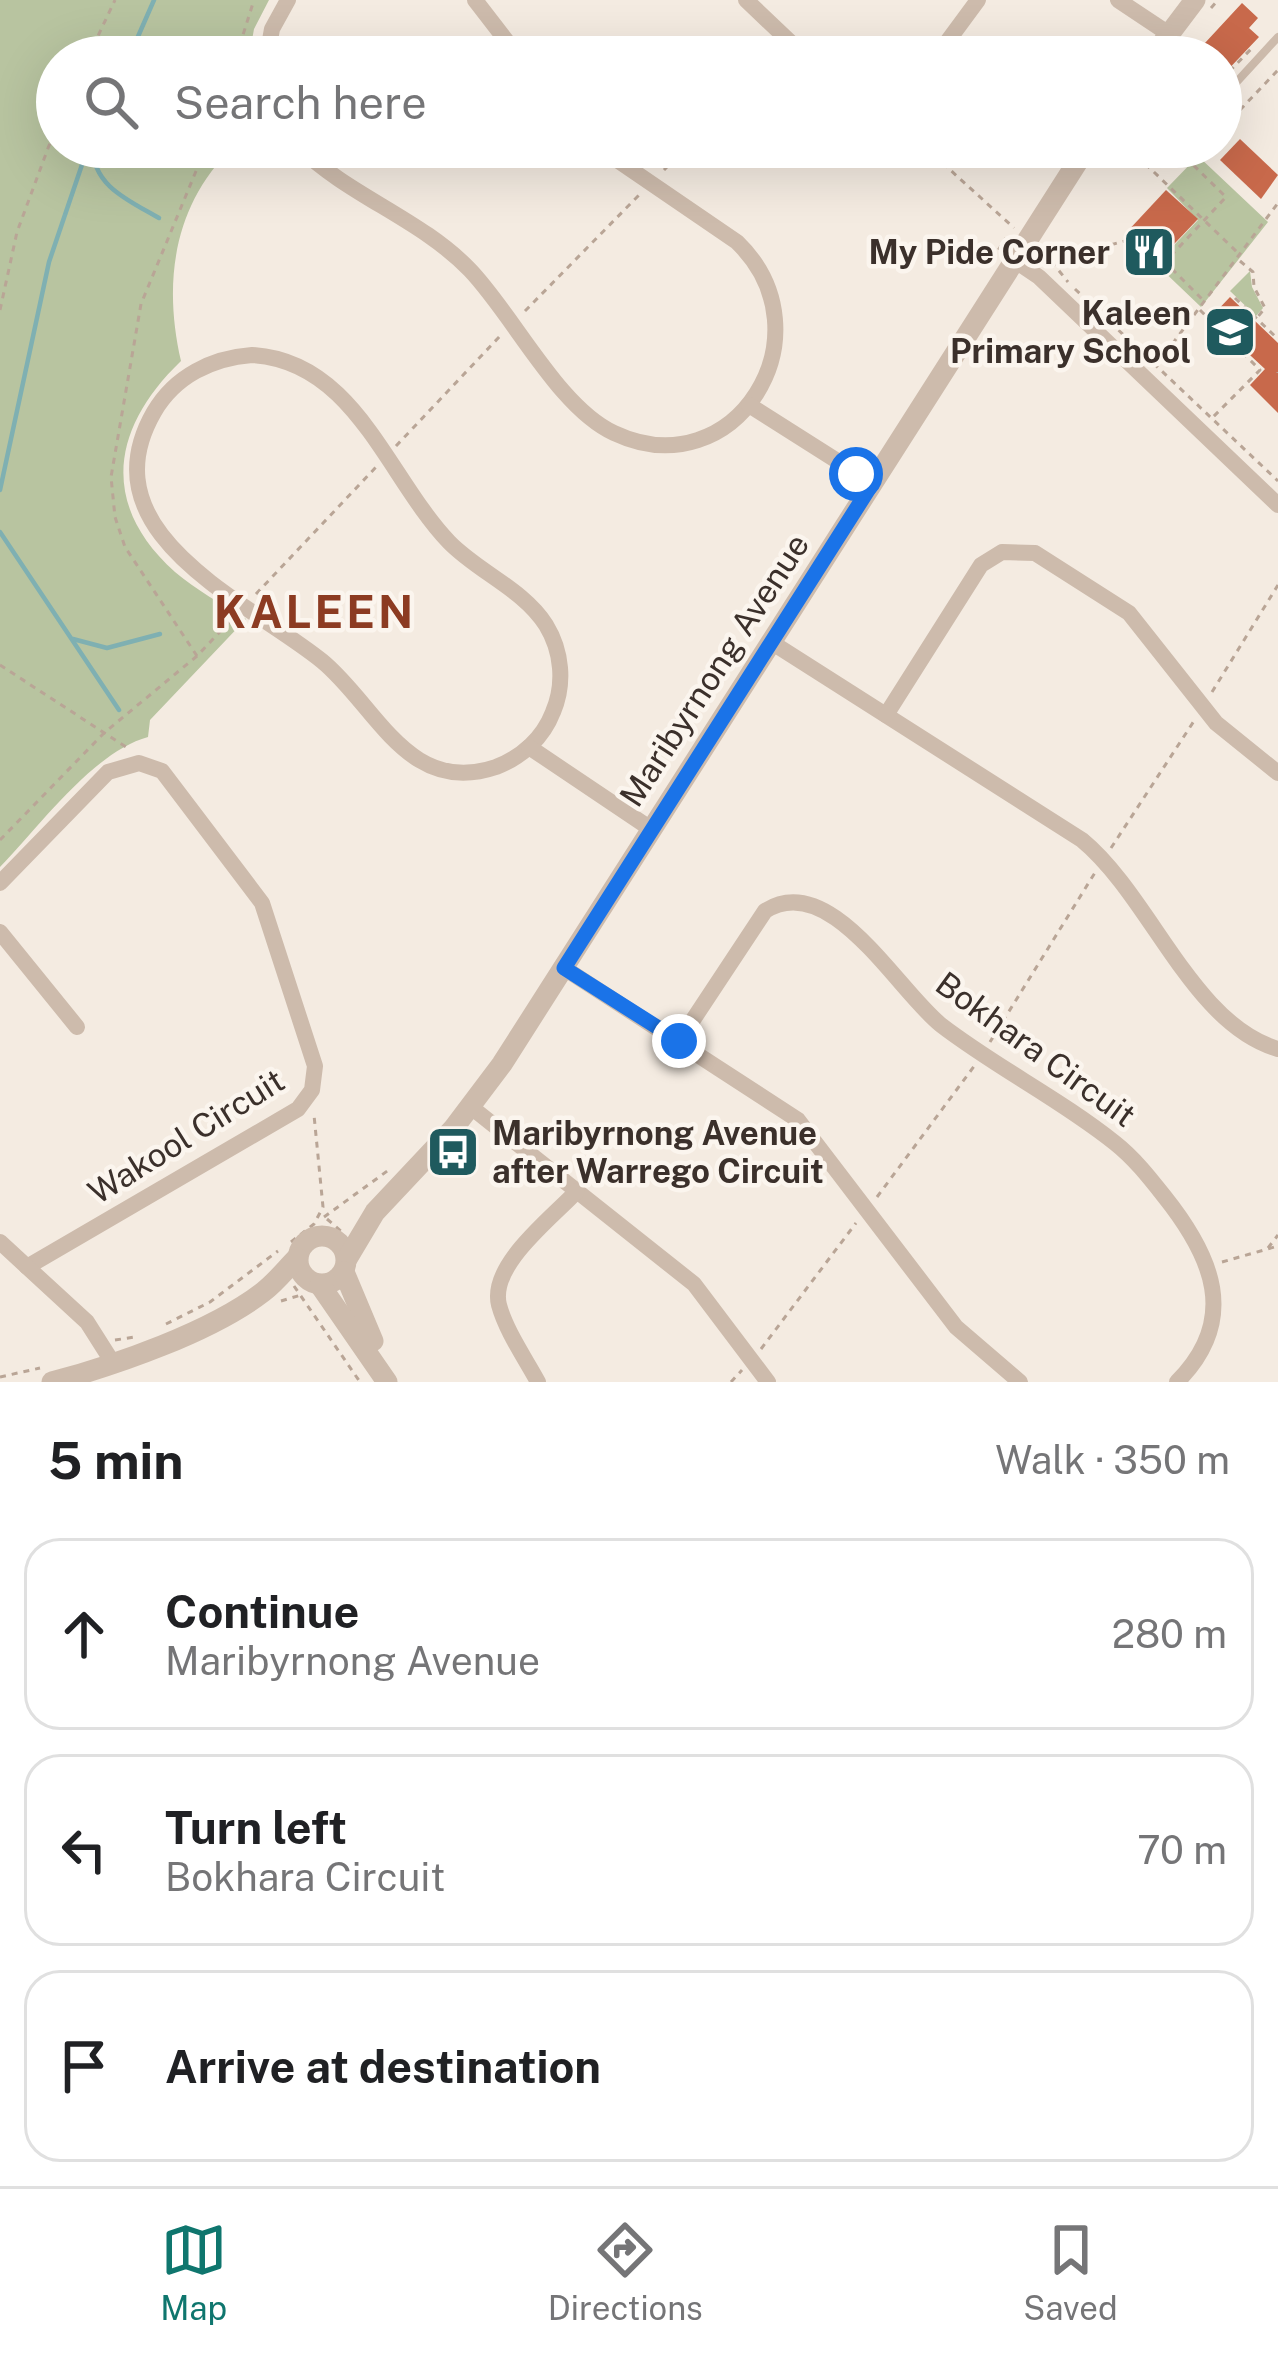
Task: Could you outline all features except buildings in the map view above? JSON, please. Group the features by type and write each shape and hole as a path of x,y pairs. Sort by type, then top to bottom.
{"street":[{"path":"271,36 288,0"},
{"path":"475,0 503,36"},
{"path":"746,0 784,36"},
{"path":"951,36 978,0"},
{"path":"1118,0 1168,34 1196,0"},
{"path":"329,168 452,254 580,410 601,426 652,444 692,440 717,430 748,405 769,372 777,321 767,283 737,242 629,168"},
{"name":"Maribyrnong Avenue","path":"345,1266 375,1212 471,1107 564,968 872,484 1003,261 1072,168"},
{"path":"1003,261 1039,277 1278,505"},
{"path":"239,356 280,358 328,382 452,545 531,607 552,636 560,671 559,695 545,729 529,747 499,766 452,771 418,760 398,746 327,665 245,605 176,554 158,533 145,509 139,482 142,441 167,394 188,375 212,362 239,356"},
{"path":"748,405 872,484"},
{"path":"886,715 981,566 1002,552 1019,550 1043,557 1129,613 1238,744 1278,773"},
{"path":"771,642 1070,832 1103,859 1219,1014 1251,1039 1278,1048"},
{"path":"529,747 651,829"},
{"path":"0,883 107,772 122,765 147,764"},
{"name":"Wakool Circuit","path":"27,1267 292,1114 312,1090 314,1058 262,903 174,782 147,764"},
{"name":"Bokhara Circuit","path":"679,1041 759,916 772,906 796,901 812,904 852,931 925,1011 1126,1152 1188,1226 1208,1265 1213,1301 1199,1353 1177,1382"},
{"path":"0,932 77,1027"},
{"path":"564,968 798,1120 956,1328 1019,1382"},
{"path":"471,1107 694,1284 768,1382"},
{"path":"538,1382 500,1309 498,1287 506,1266 577,1191"},
{"name":"Maribyrnong Avenue","path":"323,1226 375,1212"},
{"path":"53,1373 193,1330 262,1293 323,1226 342,1246 382,1373"},
{"path":"0,1242 87,1322 108,1353"},
{"path":"297,1258 311,1288 382,1373"},
{"path":"262,1293 334,1282 345,1266"}],"lane":[{"path":"1242,76 1278,37"}],"path":[{"path":"98,36 115,0"},
{"path":"242,36 254,0"},
{"path":"1242,108 1278,70"},
{"path":"0,310 17,232 41,168"},
{"path":"0,840 104,733 197,656 666,168"},
{"path":"948,168 1014,228 1003,261"},
{"path":"1150,168 1253,272 1254,287 1265,308 1256,319"},
{"path":"1197,168 1226,197 1158,270 1125,241 1068,256 1041,247 1071,285 1276,477"},
{"path":"1158,364 1278,202"},
{"path":"1165,262 1204,301"},
{"path":"1235,298 1278,340"},
{"path":"1199,308 1260,370 1212,419"},
{"path":"731,1382 983,1054 1278,585"},
{"path":"0,665 147,764"},
{"path":"312,1090 323,1226"},
{"path":"323,1226 401,1160"},
{"path":"1268,1249 1278,1235"},
{"path":"1208,1265 1278,1246"},
{"path":"153,1329 210,1302 272,1256"},
{"path":"311,1288 360,1382"},
{"path":"108,1353 137,1336"},
{"path":"0,1377 53,1373"}],"green space":[{"path":"0,0 269,0 253,36 36,36 36,168 215,168 197,194 178,246 173,303 181,361 140,412 124,466 125,493 134,520 175,572 246,619 150,720 148,737 127,745 87,774 0,867"},
{"path":"1186,168 1211,168 1268,222 1201,307 1156,264 1198,220 1167,188"},
{"path":"1250,271 1263,308 1256,316 1230,291"}],"waterway":[{"path":"138,36 154,0"},
{"path":"0,490 49,262 81,168"},
{"path":"97,168 125,198 159,218"},
{"path":"0,532 119,710"},
{"path":"73,639 107,648 160,634"}],"place":[{"name":"My Pide Corner","path":"1149,252"},
{"name":"Kaleen Primary School","path":"1230,332"},
{"name":"Maribyrnong Avenue after Warrego Circuit","path":"453,1152"}],"district":[{"name":"KALEEN","path":"315,612"}],"route":[{"path":"679,1041 564,968 872,484 856,474"}]}
